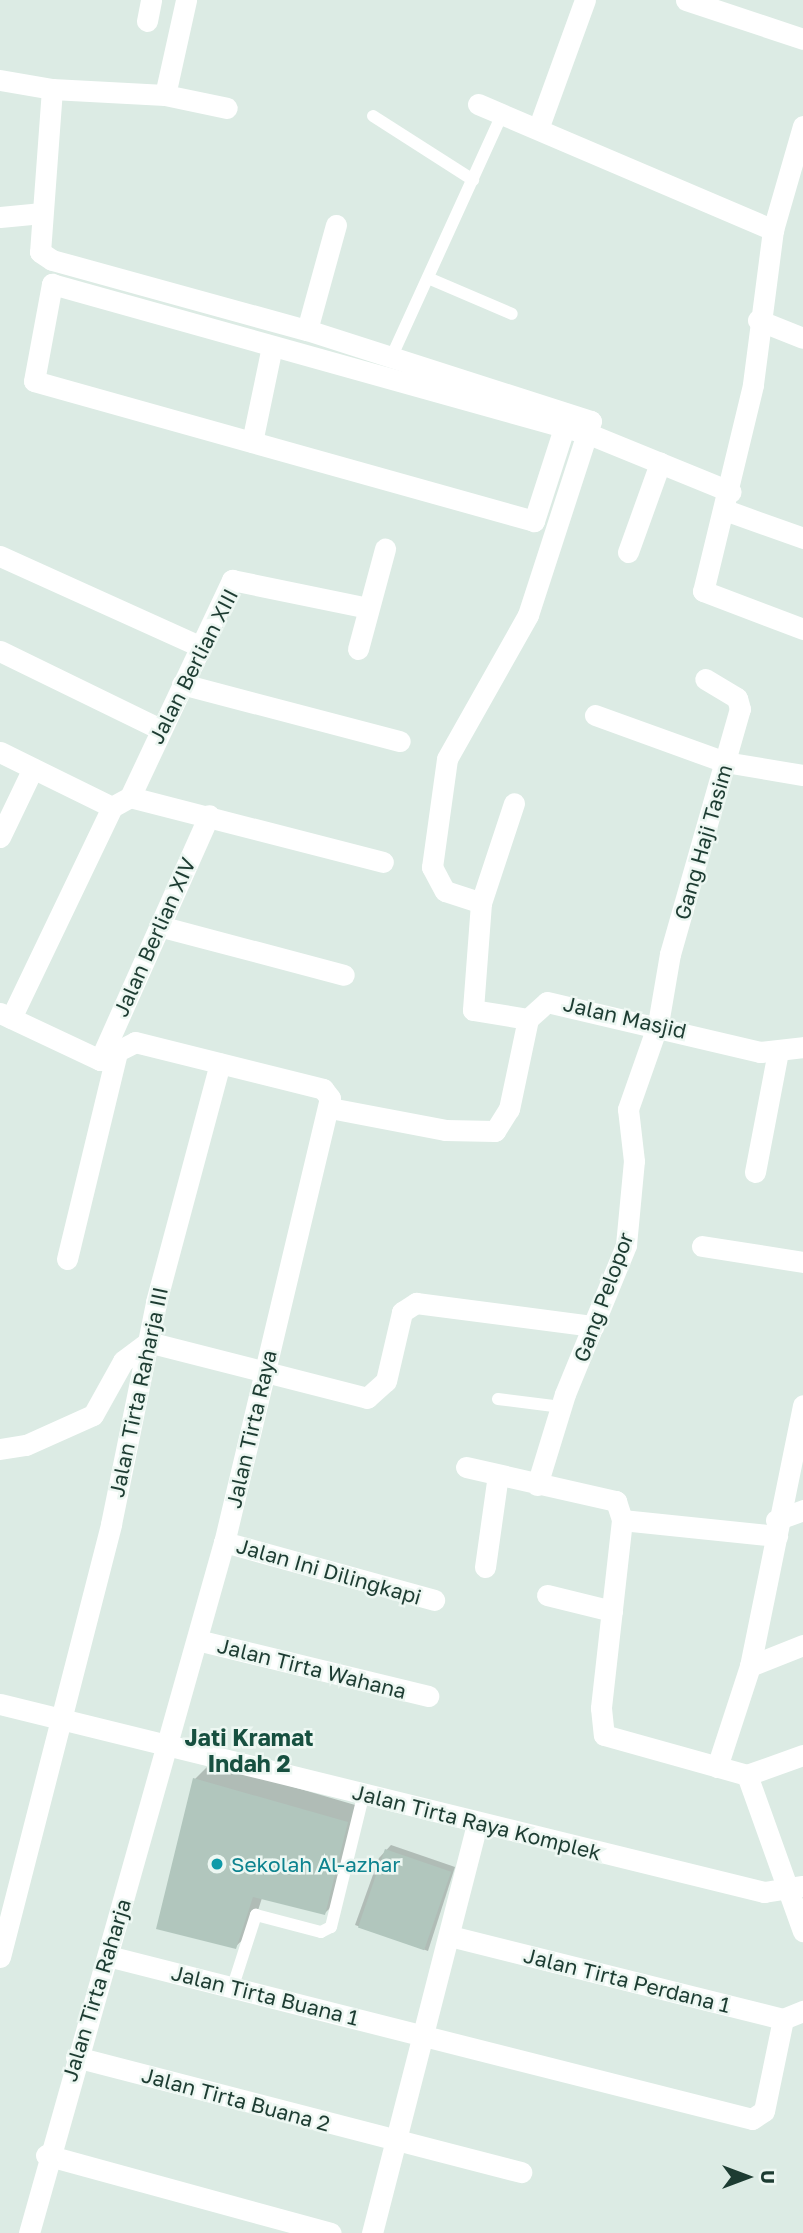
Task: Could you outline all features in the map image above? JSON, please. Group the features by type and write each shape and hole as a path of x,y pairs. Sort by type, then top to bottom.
{"street":[{"path":"165,95 186,0"},
{"path":"538,130 585,0"},
{"path":"686,0 754,10 803,38"},
{"path":"0,80 52,89 165,95 227,108"},
{"path":"52,89 40,251 52,260 307,330 586,416 589,435 528,615 447,759 432,867 445,891 481,903"},
{"path":"478,104 773,230"},
{"path":"803,126 773,230 758,320 753,385 705,596 803,629"},
{"path":"0,217 42,213"},
{"path":"307,330 336,226"},
{"path":"564,428 534,521 34,381 52,284 271,351 564,428 589,435 660,463 803,538"},
{"path":"758,320 803,338"},
{"path":"252,442 271,351"},
{"path":"628,552 660,463"},
{"path":"358,649 385,549"},
{"path":"0,556 199,646"},
{"name":"Jalan Berlian XIII","path":"5,1016 160,729 232,580 368,608"},
{"path":"0,651 160,729"},
{"name":"Gang Haji Tasim","path":"658,1024 670,954 740,705 705,679"},
{"path":"182,684 400,741"},
{"path":"595,715 725,762 803,775"},
{"path":"0,752 33,768 121,802 209,815 383,862"},
{"path":"0,837 33,768"},
{"path":"5,1016 100,1060 118,1048 135,1042 323,1089 330,1108 446,1130 495,1131 509,1109 528,1019 477,1013 469,1004 481,903 514,803"},
{"name":"Jalan Berlian XIV","path":"100,1060 209,815"},
{"path":"159,926 344,975"},
{"name":"Jalan Masjid","path":"528,1019 537,1006 558,1001 658,1024 760,1052 803,1046"},
{"name":"Gang Pelopor","path":"537,1485 561,1407 626,1245 634,1161 628,1109 658,1024"},
{"path":"67,1259 118,1048"},
{"path":"755,1172 778,1051"},
{"name":"Jalan Tirta Raharja III","path":"0,1956 57,1721 111,1524 148,1342 220,1063"},
{"name":"Jalan Tirta Raya","path":"166,1748 224,1542 330,1108"},
{"path":"702,1246 803,1262"},
{"path":"0,1449 26,1445 93,1415 123,1361 148,1342 266,1367 367,1398 386,1381 402,1312 416,1303 594,1326"},
{"path":"717,1768 750,1665 803,1405"},
{"path":"466,1467 616,1501 622,1520 600,1725 615,1741 747,1775 803,1755"},
{"path":"485,1567 498,1475"},
{"path":"622,1520 776,1528 803,1510"},
{"name":"Jalan Ini Dilingkapi","path":"224,1542 434,1600"},
{"path":"547,1595 612,1611"},
{"name":"Jalan Tirta Wahana","path":"197,1640 428,1696"},
{"path":"750,1665 803,1645"},
{"name":"Jalan Tirta Raya Komplek","path":"0,1704 166,1748 364,1793 477,1824 764,1892 796,1888"},
{"name":"Jalan Tirta Raharja","path":"29,2233 47,2155 108,1955 166,1748"},
{"path":"747,1775 796,1888 803,1931"},
{"path":"372,2233 477,1824"},
{"name":"Jalan Tirta Perdana 1","path":"450,1937 793,2015"},
{"name":"Jalan Tirta Buana 1","path":"108,1955 752,2119 764,2111 793,2015"},
{"name":"Jalan Tirta Buana 2","path":"76,2057 521,2172"},
{"path":"47,2155 331,2233"}],"lane":[{"path":"391,358 502,114"},
{"path":"373,116 473,180"},
{"path":"428,278 512,314"},
{"path":"498,1399 561,1407"},
{"path":"233,1986 256,1915 321,1932 331,1927 364,1793"}],"building":[{"name":"Sekolah Al-azhar","path":"193,1778 348,1822 325,1915 253,1897 236,1949 156,1929"},
{"path":"385,1849 451,1872 424,1950 358,1927"}],"place":[{"name":"Sekolah Al-azhar","path":"217,1864"}],"district":[{"name":"Jati Kramat Indah 2","path":"249,1750"}]}
